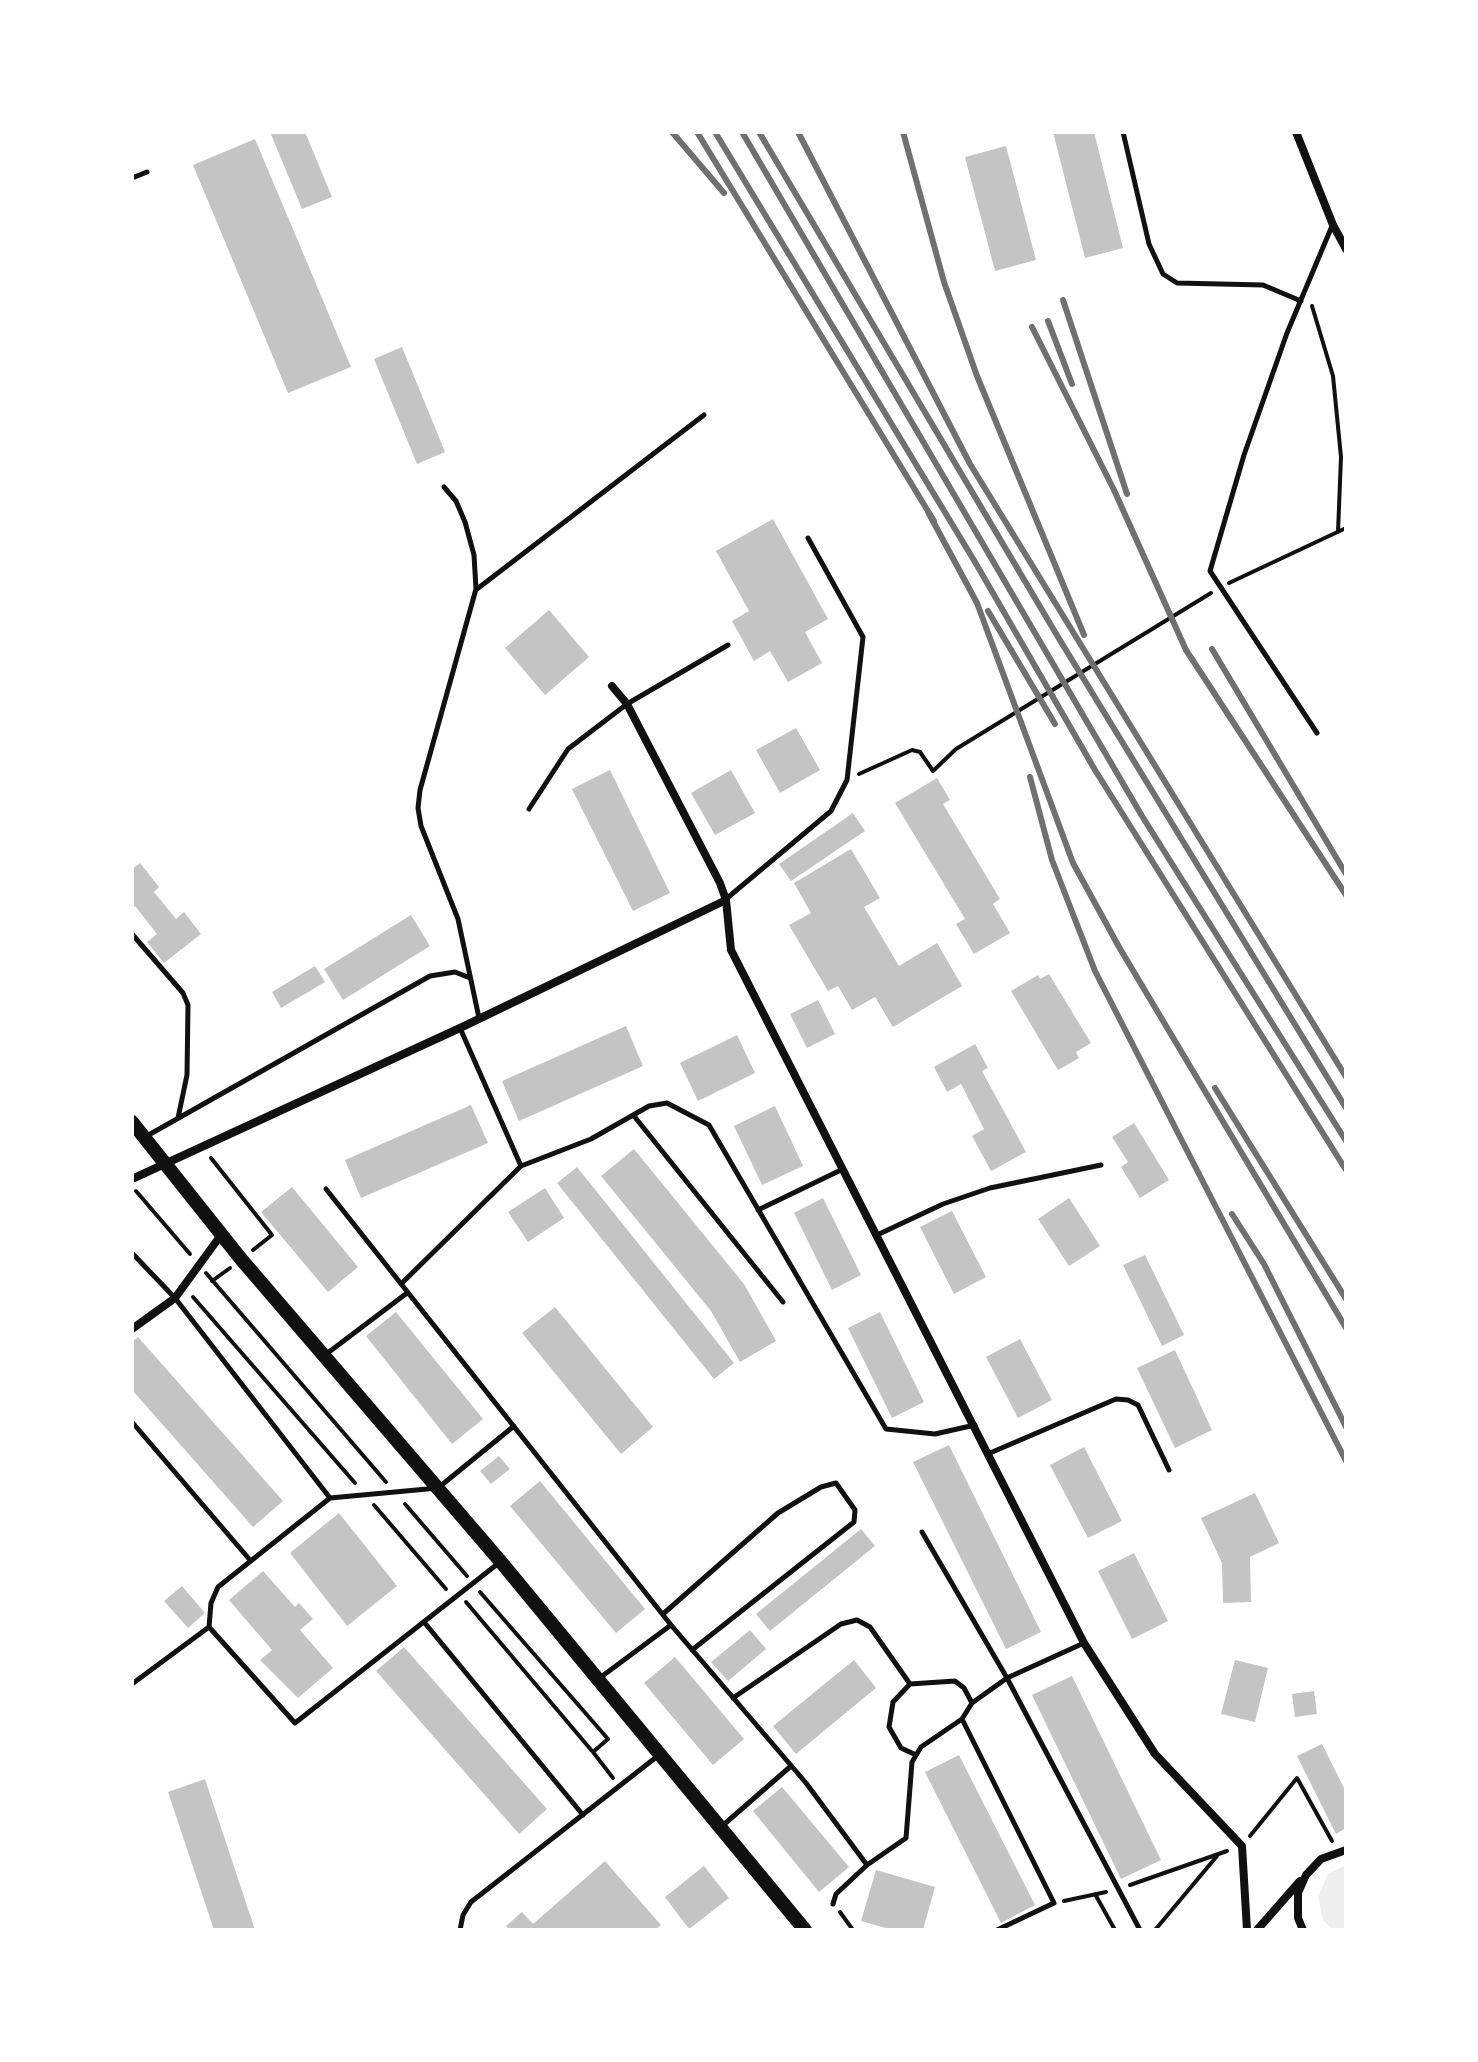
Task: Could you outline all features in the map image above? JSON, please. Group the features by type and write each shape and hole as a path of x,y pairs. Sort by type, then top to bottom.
{"main road":[{"path":"132,1122 221,1235 501,1562 805,1930"}],"street":[{"path":"1296,132 1333,225 1346,249"},
{"path":"612,686 627,704 726,900 731,950 990,1453 1084,1643 1155,1754 1242,1846 1247,1930"},
{"path":"132,1179 480,1019 726,900"},
{"path":"132,1329 175,1298 221,1235"},
{"path":"1257,1930 1321,1859 1346,1850"},
{"path":"1303,1930 1298,1918 1298,1893 1306,1875"}],"lane":[{"path":"1123,132 1149,244 1163,274 1177,283 1263,285 1301,301"},
{"path":"132,178 147,172"},
{"path":"1317,733 1210,571 1244,455 1306,288 1333,225"},
{"path":"476,589 704,415"},
{"path":"444,487 456,501 465,522 474,555 476,589 418,808 421,826 458,919 480,1019"},
{"path":"726,900 831,811 847,780 863,637 808,538"},
{"path":"529,809 568,749 627,704 728,645"},
{"path":"132,934 183,993 188,1005 187,1075 178,1119"},
{"path":"144,1137 430,976 455,972 470,978"},
{"path":"460,1028 521,1166"},
{"path":"401,1284 521,1166 591,1139 656,1103 667,1103 709,1125 886,1429 935,1434 975,1425"},
{"path":"634,1116 783,1302"},
{"path":"877,1235 943,1204 990,1188 1101,1165"},
{"path":"758,1210 843,1169"},
{"path":"326,1189 671,1625 791,1766 867,1865"},
{"path":"132,1253 175,1298 330,1498"},
{"path":"325,1355 407,1293"},
{"path":"990,1453 1116,1399 1128,1400 1138,1405 1169,1470"},
{"path":"132,1422 250,1560"},
{"path":"501,1562 295,1723 209,1627 211,1603 218,1587 330,1498 438,1488 514,1426"},
{"path":"663,1614 778,1513 821,1487 836,1483 855,1510 854,1522 692,1650"},
{"path":"922,1532 1007,1678 1140,1930"},
{"path":"733,1698 841,1624 857,1620 870,1627 910,1684"},
{"path":"424,1622 583,1815"},
{"path":"599,1680 671,1625"},
{"path":"132,1684 209,1627"},
{"path":"833,1904 836,1894 867,1865 906,1838 914,1754 962,1719 972,1703 1007,1678 1084,1643"},
{"path":"914,1754 901,1748 889,1727 893,1702 910,1684 955,1681 964,1688 972,1703"},
{"path":"962,1719 1054,1903 997,1930"},
{"path":"460,1930 463,1915 471,1902 660,1754"},
{"path":"721,1827 791,1766"}],"path":[{"path":"1306,288 1333,376 1341,457 1338,532"},
{"path":"1226,584 1346,528"},
{"path":"847,780 912,750 920,752 933,771 956,749 1212,592"},
{"path":"201,1146 272,1235 212,1281"},
{"path":"183,1286 593,1752"},
{"path":"1054,1903 1118,1889 1242,1846 1297,1778 1331,1841 1339,1838"},
{"path":"1155,1930 1218,1854"},
{"path":"1095,1894 1115,1930"},
{"path":"833,1904 853,1930"}],"shaded area":[{"path":"1346,1865 1346,1930 1333,1930 1323,1920 1318,1897 1328,1874"}],"building":[{"path":"270,132 305,132 332,197 302,209"},
{"path":"1053,132 1094,132 1123,248 1085,258"},
{"path":"255,139 351,367 288,393 193,165"},
{"path":"1006,146 1036,260 995,271 965,157"},
{"path":"402,347 445,452 417,464 374,359"},
{"path":"773,519 828,619 805,632 822,663 788,682 770,651 754,661 732,621 749,611 716,551"},
{"path":"549,610 589,657 545,695 505,648"},
{"path":"796,728 820,770 780,793 756,750"},
{"path":"610,770 670,893 633,911 572,789"},
{"path":"731,770 755,813 715,835 691,793"},
{"path":"937,778 950,800 943,804 1000,899 993,904 1010,933 974,954 956,924 965,919 895,803"},
{"path":"853,813 865,831 791,881 779,864"},
{"path":"851,849 880,898 864,907 899,966 937,943 962,986 893,1027 875,997 852,1010 838,986 828,991 789,925 811,913 794,883"},
{"path":"140,863 159,887 154,892 176,919 184,912 201,934 164,963 147,942 157,934 135,906 132,909 132,869"},
{"path":"411,915 430,946 343,1000 324,969"},
{"path":"315,966 325,982 281,1008 272,992"},
{"path":"1049,974 1091,1043 1076,1052 1079,1058 1058,1070 1011,991 1038,975 1040,979"},
{"path":"818,1000 835,1034 807,1048 790,1014"},
{"path":"626,1026 643,1066 519,1121 502,1081"},
{"path":"737,1035 755,1073 698,1101 680,1063"},
{"path":"975,1044 988,1068 982,1071 1026,1152 991,1171 972,1136 984,1129 961,1084 947,1092 934,1067"},
{"path":"471,1105 488,1143 361,1198 345,1160"},
{"path":"775,1106 803,1166 762,1185 734,1126"},
{"path":"1134,1123 1169,1180 1140,1198 1121,1167 1128,1162 1112,1137"},
{"path":"634,1149 744,1284 776,1341 740,1362 711,1311 601,1176"},
{"path":"577,1167 734,1363 714,1379 557,1183"},
{"path":"292,1187 358,1267 328,1292 261,1212"},
{"path":"545,1188 564,1218 528,1242 508,1212"},
{"path":"823,1198 861,1275 832,1290 794,1213"},
{"path":"1069,1198 1100,1246 1069,1266 1038,1219"},
{"path":"952,1211 986,1277 954,1294 920,1227"},
{"path":"1145,1255 1184,1335 1162,1346 1123,1265"},
{"path":"555,1307 653,1427 621,1454 522,1333"},
{"path":"396,1312 483,1419 452,1444 366,1336"},
{"path":"880,1312 924,1402 892,1418 848,1328"},
{"path":"138,1337 283,1501 253,1527 132,1390 132,1342"},
{"path":"1020,1339 1052,1400 1018,1418 986,1357"},
{"path":"1175,1350 1212,1430 1175,1448 1137,1368"},
{"path":"949,1445 1041,1632 1006,1649 913,1462"},
{"path":"1084,1447 1122,1521 1088,1538 1050,1465"},
{"path":"499,1456 510,1469 491,1484 480,1471"},
{"path":"540,1481 645,1609 616,1633 510,1506"},
{"path":"1255,1493 1279,1543 1250,1557 1251,1602 1223,1603 1222,1563 1201,1518"},
{"path":"339,1513 397,1586 347,1626 290,1553"},
{"path":"861,1529 875,1546 770,1631 756,1614"},
{"path":"1134,1553 1168,1621 1132,1639 1098,1571"},
{"path":"263,1571 295,1607 299,1603 313,1619 300,1630 333,1668 298,1698 260,1660 272,1650 229,1600"},
{"path":"182,1586 205,1613 188,1628 164,1601"},
{"path":"750,1630 766,1649 728,1681 711,1662"},
{"path":"404,1647 547,1809 519,1834 376,1671"},
{"path":"675,1657 744,1739 713,1765 644,1683"},
{"path":"854,1660 876,1688 796,1754 773,1726"},
{"path":"1235,1660 1268,1668 1255,1722 1221,1714"},
{"path":"1072,1676 1161,1860 1121,1879 1032,1695"},
{"path":"1314,1691 1317,1714 1295,1717 1292,1694"},
{"path":"1322,1744 1346,1792 1346,1828 1336,1834 1297,1756"},
{"path":"959,1755 1035,1905 1001,1923 925,1772"},
{"path":"205,1779 255,1930 214,1930 168,1792"},
{"path":"782,1787 849,1867 819,1892 753,1811"},
{"path":"605,1861 661,1925 655,1930 510,1930 506,1926 522,1912 533,1924"},
{"path":"704,1866 729,1898 689,1929 665,1897"},
{"path":"876,1870 935,1887 923,1930 893,1930 861,1921"}],"railway":[{"path":"672,132 724,193"},
{"path":"697,132 934,521"},
{"path":"715,132 975,562 1095,770 1346,1170"},
{"path":"742,132 1142,816 1346,1141"},
{"path":"759,132 1058,637 1346,1108"},
{"path":"798,132 970,464 1346,1077"},
{"path":"903,132 944,282 977,376 1084,635"},
{"path":"1063,300 1127,494"},
{"path":"1048,321 1072,384"},
{"path":"1032,327 1114,490 1186,650 1346,895"},
{"path":"928,512 977,603 1073,863 1119,947 1346,1328"},
{"path":"988,611 1055,724"},
{"path":"1212,649 1346,874"},
{"path":"1030,777 1052,860 1095,971 1346,1461"},
{"path":"1215,1088 1346,1299"},
{"path":"1232,1214 1264,1264 1346,1427"}]}
